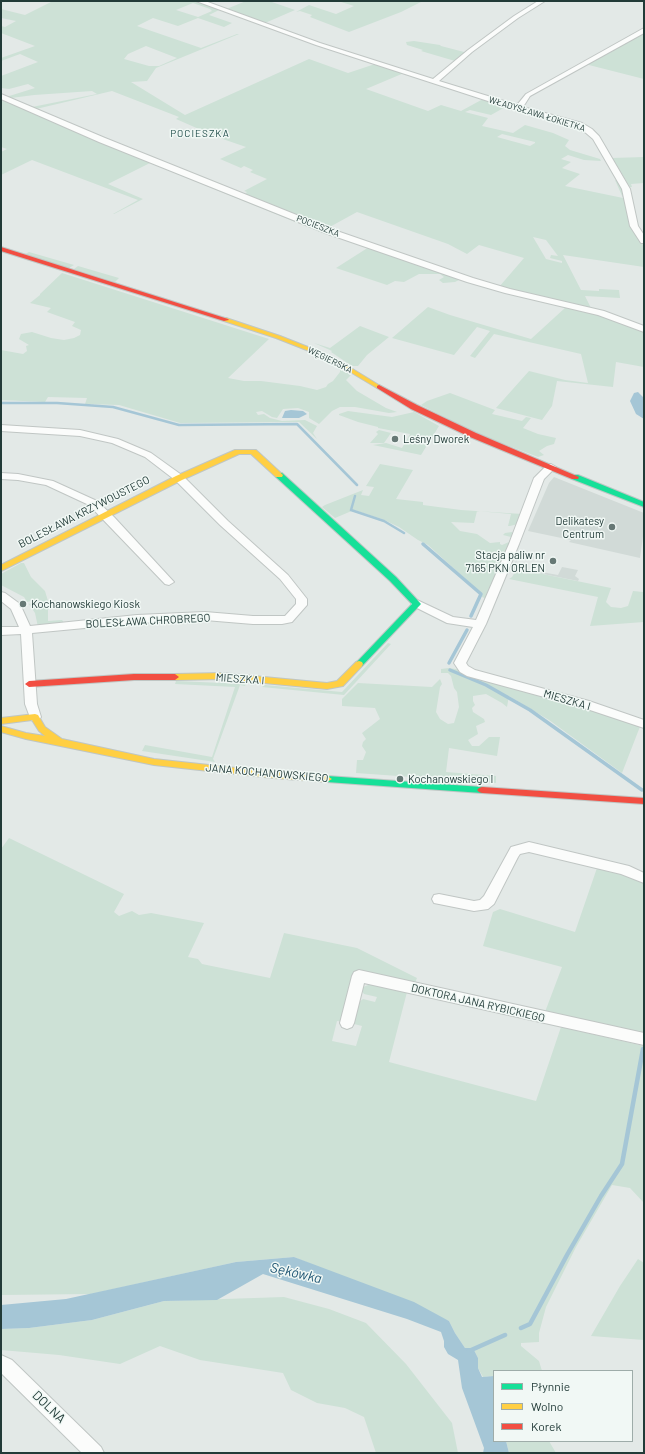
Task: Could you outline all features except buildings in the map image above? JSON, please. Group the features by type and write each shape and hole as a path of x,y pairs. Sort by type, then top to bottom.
{"street":[{"name":"WŁADYSŁAWA ŁOKIETKA","path":"199,1 318,44 434,82 579,125 589,130 596,138 626,189 634,226 644,241"},
{"path":"434,82 470,51 516,17 542,1"},
{"path":"519,108 528,95 644,30"},
{"name":"POCIESZKA","path":"1,96 102,140 331,232 470,280 508,291 601,313 644,329"},
{"name":"WĘGIERSKA","path":"1,249 278,337 312,350 344,366 443,422 551,468 644,504"},
{"path":"1,428 80,433 115,441 148,455 179,478 238,452 253,452 393,580 417,604 451,620 480,624 514,544 539,478 551,468"},
{"path":"1,476 18,477 49,483 93,503 106,514 169,582"},
{"name":"BOLESŁAWA KRZYWOUSTEGO","path":"1,568 179,478"},
{"name":"BOLESŁAWA CHROBREGO","path":"26,630 137,619 205,616 254,620 288,619 301,604 302,599 284,577 224,523 179,478"},
{"path":"1,596 16,607 26,630 31,704 37,721"},
{"name":"MIESZKA I","path":"29,684 134,677 215,676 327,686 340,684 417,604"},
{"name":"MIESZKA I","path":"480,624 460,663 464,669 471,673 585,704 644,724"},
{"path":"1,631 26,630"},
{"path":"1,721 37,721"},
{"path":"26,736 37,721"},
{"name":"JANA KOCHANOWSKIEGO","path":"37,721 42,729 59,742 154,762 241,772 644,801"},
{"path":"1,729 26,736 59,742"},
{"path":"439,899 474,906 483,905 489,900 513,854 522,848 529,847 624,870 644,878"},
{"name":"DOKTORA JANA RYBICKIEGO","path":"347,1023 359,976 644,1039"},
{"name":"DOLNA","path":"1,1363 6,1366 96,1453"}],"shaded area":[{"path":"554,477 644,513 644,529 640,558 569,542 571,540 528,531 549,483"},
{"path":"524,550 530,553 527,560 518,558 514,567 558,575 562,567 578,570 575,576 579,579 578,581 513,568 520,551"}],"green space":[{"path":"44,1 197,1 219,10 209,15 232,23 224,27 198,18 178,26 153,18 137,26 201,48 239,34 156,68 147,81 131,82 185,115 309,59 348,73 375,64 404,73 366,89 428,111 441,105 461,111 483,99 507,106 491,115 470,110 465,112 488,118 482,126 513,133 525,125 553,133 569,140 565,146 570,150 600,159 601,161 584,160 568,155 561,159 571,162 562,168 580,174 565,186 623,198 615,180 619,181 622,186 638,238 644,246 644,267 563,255 581,290 619,290 620,298 585,296 592,310 499,287 524,258 479,245 467,254 448,244 357,212 326,229 245,194 247,192 244,191 267,179 250,172 253,170 244,166 241,168 220,159 246,147 217,137 176,119 179,117 112,91 36,109 32,107 97,94 92,91 11,98 6,97 35,88 28,84 9,89 1,88 1,76 38,62 20,54 1,61 1,58 35,46 1,33 1,26 5,27 16,21 1,18 1,9 25,15 51,2","holes":["193,3 212,11 198,17 176,10","146,46 177,58 159,66 149,66 124,59 128,54","502,134 535,143 530,146 497,137","533,237 546,240 558,256 551,255 550,258 562,261 562,263 546,259"]},
{"path":"246,1 269,1 295,10 265,23 224,10"},
{"path":"338,1 423,1 401,12 349,32 310,17 312,15 300,11 296,12 309,5 336,14 354,6"},
{"path":"644,31 644,79 585,64"},
{"path":"414,41 440,45 464,52 465,54 455,61 421,51 423,50 407,45 406,42"},
{"path":"1,97 323,230 320,232 150,163 108,184 143,199 114,214 138,200 32,160 1,175 1,152 7,149 1,147"},
{"path":"644,157 644,183 631,184 632,187 630,187 612,158"},
{"path":"369,247 428,269 441,272 459,280 455,282 443,283 439,280 444,277 440,274 419,274 404,282 395,281 387,285 336,268"},
{"path":"29,252 74,265 69,268 25,254"},
{"path":"78,266 119,278 115,282 74,269"},
{"path":"62,273 269,339 228,378 244,381 261,381 300,386 317,390 326,387 333,381 340,372 340,369 351,375 346,380 357,391 386,408 397,412 389,413 355,407 340,407 332,411 319,424 309,418 309,412 298,408 283,409 277,418 272,417 262,411 256,412 258,415 264,414 270,418 282,421 305,420 317,426 313,433 317,439 299,422 180,423 119,405 85,404 87,398 48,397 45,402 1,400 1,350 23,354 27,351 26,346 29,345 19,339 21,334 32,332 51,338 64,340 80,335 81,330 72,326 75,322 47,312 51,308 30,303"},
{"path":"496,291 594,312 644,330 644,367 616,362 613,387 557,381 552,406 542,420 496,408 529,371 565,380 588,383 581,354 494,334 475,358 470,356 490,331 477,327 454,355 392,338 428,307 531,339 566,307"},
{"path":"360,326 389,337 367,355 358,366 352,366 331,352 332,351 314,343 330,348"},
{"path":"450,393 495,410 492,414 522,421 526,417 531,418 523,428 538,434 556,438 554,444 539,451 544,455 538,457 478,434 421,405 427,401"},
{"path":"348,411 392,417 414,412 439,426 421,455 373,445 386,443 402,448 410,434 378,428 339,415"},
{"path":"379,430 391,433 384,443 370,443 378,434 376,432"},
{"path":"380,464 413,470 396,499 423,502 423,505 477,511 474,523 451,522 460,531 477,534 490,543 500,542 502,545 509,542 511,537 503,535 505,533 512,532 514,536 487,599 482,597 482,594 428,545 399,527 382,519 354,510 335,518 322,507 363,490 361,495 369,496 374,487 366,486"},
{"path":"479,511 522,514 518,524 508,526 511,514"},
{"path":"21,563 24,563 31,577 45,591 48,601 48,621 62,620 66,625 38,627 35,613 29,604 32,603 31,601 27,602 24,597 1,585 1,574"},
{"path":"513,568 611,588 606,602 611,607 621,608 628,606 633,591 643,592 644,589 644,622 590,626 598,597 509,579 515,572"},
{"path":"388,643 391,644 344,695 262,687 265,685 342,692"},
{"path":"449,668 462,670 641,724 622,773 549,720 509,696 507,707 486,694 473,696 475,705 472,708 473,712 484,719 485,722 476,726 478,734 468,740 472,746 479,746 489,737 500,737 497,756 449,748 446,772 496,776 496,783 356,773 357,760 363,760 366,752 362,746 366,739 362,733 380,719 375,708 342,706 342,699 358,683 432,687 440,679 442,684 440,687 436,712 440,719 448,724 454,723 459,707 457,692 454,688 451,676 448,673 441,673 441,669"},
{"path":"176,681 246,684 245,686 240,685 213,759 215,762 142,751 145,745 212,757 235,687 175,684"},
{"path":"9,838 124,894 114,912 119,916 132,911 139,915 151,913 204,923 188,957 198,959 202,964 270,978 284,933 357,948 417,978 415,983 358,971 344,1022 337,1021 332,1041 356,1046 362,1026 354,1024 359,1002 363,999 375,1002 377,997 364,994 362,991 363,987 371,984 407,992 389,1062 536,1101 561,1027 644,1046 644,1203 630,1188 612,1185 576,1247 546,1307 539,1333 539,1342 521,1343 521,1346 539,1361 542,1370 493,1370 493,1376 483,1377 478,1368 478,1358 473,1348 465,1348 449,1321 294,1257 236,1262 91,1294 1,1295 1,849"},
{"path":"598,865 644,881 644,1034 545,1012 562,967 483,946 493,912 500,909 575,932"},
{"path":"638,1259 644,1263 644,1340 591,1336 620,1286"},
{"path":"284,1297 329,1309 366,1323 406,1364 452,1423 458,1453 376,1453 364,1417 345,1408 317,1403 291,1390 283,1373 200,1360 160,1346 120,1364 59,1355 1,1350 1,1329 29,1328 92,1320 164,1301"},
{"path":"506,1442 550,1442 556,1453 509,1453"}],"water":[{"path":"638,392 644,398 644,419 636,414 630,401 634,393"},
{"path":"285,411 303,411 307,414 299,418 282,418"},
{"name":"Sękówka","path":"294,1257 414,1302 449,1321 465,1348 473,1348 478,1358 478,1368 482,1377 493,1376 493,1442 506,1442 509,1453 483,1453 484,1448 462,1388 458,1360 448,1354 444,1347 441,1332 407,1319 263,1274 217,1300 164,1301 92,1320 29,1328 1,1329 1,1305 66,1299 236,1262"}],"waterway":[{"path":"1,403 57,403 113,407 179,425 297,424 357,485"},
{"path":"355,496 351,510 384,521 404,533"},
{"path":"423,544 481,594 471,616"},
{"path":"449,663 467,630"},
{"path":"450,670 486,685 530,710 642,790"},
{"path":"521,1328 530,1324 567,1255 601,1196 622,1164 643,1049"},
{"path":"469,1351 505,1335"}],"traffic: fast":[{"path":"279,475 393,579 417,604 359,664"},
{"path":"575,477 644,505"},
{"path":"327,779 482,790"}],"traffic: slow":[{"path":"226,320 278,337 311,350 344,366 379,387"},
{"path":"1,568 179,478 238,452 253,452 279,475"},
{"path":"175,677 222,676 327,686 340,684 359,664"},
{"path":"1,721 35,717 42,729 59,742 154,762 273,775 327,779"},
{"path":"1,729 26,736 55,741"}],"traffic: jam":[{"path":"1,249 226,320"},
{"path":"379,387 414,407 473,435 575,477"},
{"path":"29,684 134,677 175,677"},
{"path":"482,790 644,801"}],"place":[{"name":"Leśny Dworek","path":"395,439"},
{"name":"Delikatesy Centrum","path":"612,527"},
{"name":"Stacja paliw nr 7165 PKN ORLEN","path":"553,561"},
{"name":"Kochanowskiego Kiosk","path":"23,604"},
{"name":"Kochanowskiego I","path":"400,779"}],"district":[{"name":"POCIESZKA","path":"200,134"}]}
